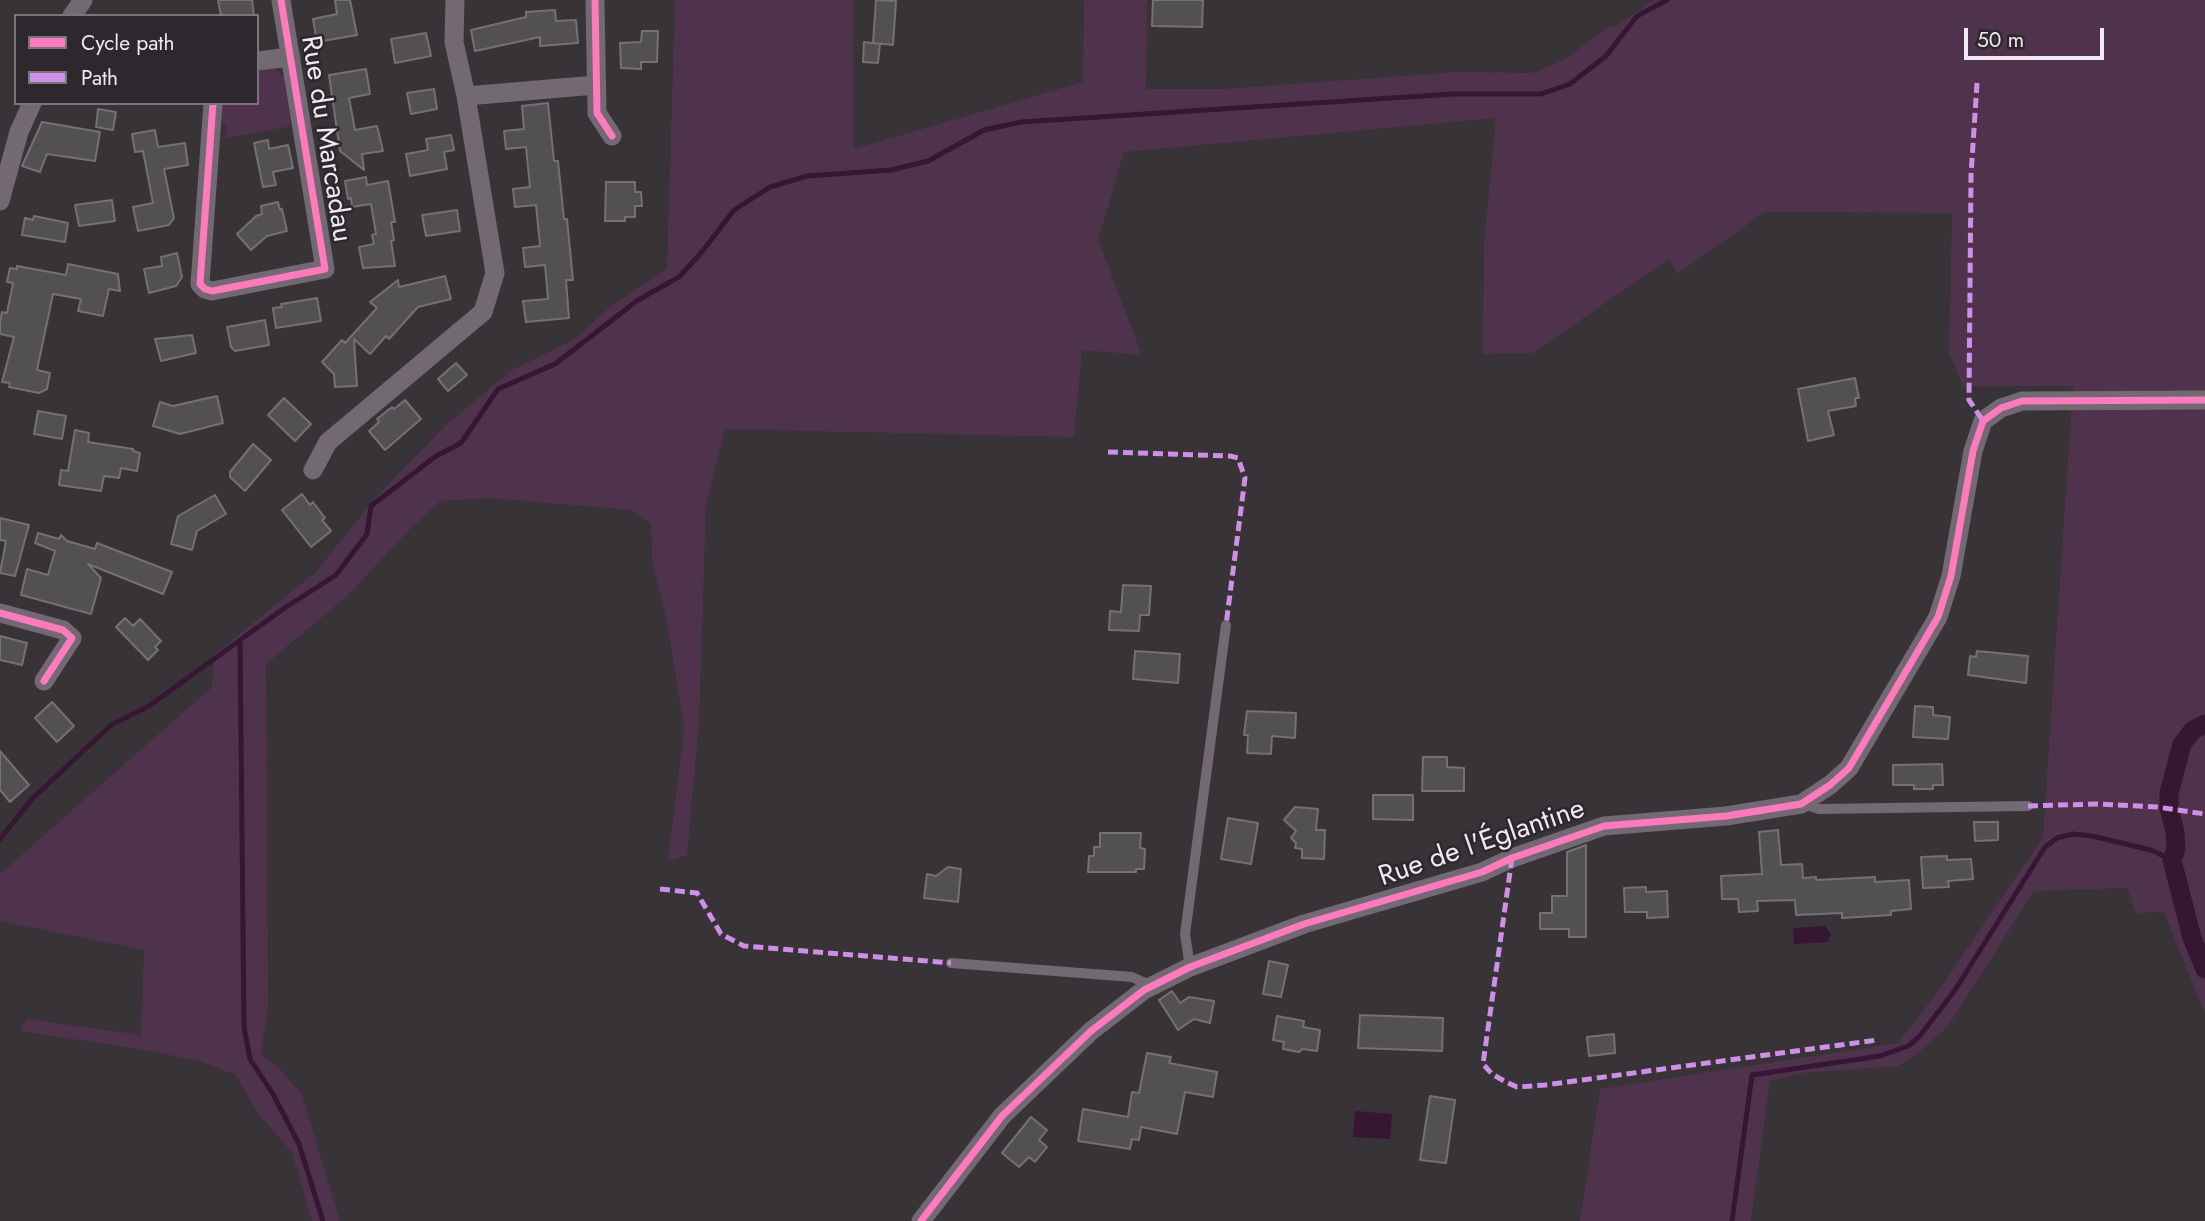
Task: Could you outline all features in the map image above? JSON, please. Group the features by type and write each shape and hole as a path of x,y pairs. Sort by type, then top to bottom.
{"street":[{"name":"Rue du Marcadau","path":"212,105 200,284 212,291 325,269 281,0"},
{"path":"313,470 328,442 483,312 495,273 466,96 454,42 455,0"},
{"path":"595,0 597,113 612,136"},
{"name":"Rue du Marcadau","path":"259,61 291,57"},
{"path":"466,96 596,85"},
{"path":"0,201 19,132 31,105"},
{"name":"Rue de l'Églantine","path":"921,1221 1002,1116 1091,1031 1152,986 1189,967 1304,924 1482,872 1512,858 1604,825 1726,816 1801,804 1830,785 1849,768 1938,617 1951,576 1973,451 1983,421 2001,408 2022,401 2205,400"},
{"path":"0,612 64,630 72,638 44,681"}],"lane":[{"path":"1189,967 1185,934 1226,625"},
{"name":"Rue de l'Églantine","path":"1801,804 1819,809 2028,806"},
{"path":"951,963 1132,977 1152,986"}],"shaded area":[{"path":"675,0 853,0 854,149 1083,82 1084,0 1147,0 1146,89 1224,89 1458,72 1532,73 1562,61 1610,26 1617,26 1654,0 2205,0 2205,1014 2164,912 2136,913 2127,888 2034,891 1948,1026 1919,1052 1898,1066 1801,1073 1770,1081 1751,1221 1580,1221 1600,1089 1898,1043 1942,986 2043,837 2073,386 1963,386 1949,353 1952,213 1765,212 1677,274 1669,259 1533,353 1483,354 1484,244 1496,118 1124,152 1098,240 1142,355 1082,350 1074,437 725,429 706,505 699,722 687,855 668,861 684,728 668,627 652,560 651,524 632,510 491,498 440,501 346,597 266,664 268,1006 261,1054 281,1070 302,1095 340,1221 312,1221 292,1152 260,1116 236,1075 200,1061 20,1031 27,1019 141,1035 144,950 0,921 0,874 212,687 214,655 315,573 377,496 445,426 512,370 575,339 612,305 667,269"},
{"path":"275,67 284,78 291,126 226,138 227,124 220,123 222,105 259,105 259,69"},
{"path":"1825,926 1831,934 1828,942 1794,944 1793,928"},
{"path":"1355,1111 1392,1114 1390,1139 1353,1137"}],"building":[{"path":"218,0 252,0 254,14 221,14"},
{"path":"335,0 350,0 357,35 317,42 313,19 337,14"},
{"path":"876,0 896,1 893,45 873,43"},
{"path":"1153,0 1203,0 1202,27 1152,26"},
{"path":"555,10 556,21 576,20 578,43 540,46 540,37 475,51 471,30 526,17 526,12"},
{"path":"642,31 658,31 657,62 641,62 641,69 621,68 620,43 641,42"},
{"path":"426,33 431,56 395,63 391,39"},
{"path":"864,42 880,44 878,63 863,62"},
{"path":"366,69 370,94 349,98 355,130 377,126 383,151 362,154 364,170 340,151 329,75"},
{"path":"434,89 437,109 411,114 407,93"},
{"path":"548,103 554,161 558,161 564,219 567,219 573,280 566,280 569,318 526,322 523,301 548,299 545,265 525,267 523,248 540,246 536,205 515,207 513,189 530,187 526,147 506,149 504,131 524,129 522,106"},
{"path":"98,109 116,112 113,130 96,127"},
{"path":"42,122 100,132 95,161 47,154 40,172 22,166"},
{"path":"155,130 158,147 185,143 188,165 164,169 174,218 169,225 138,231 133,207 153,203 143,151 135,152 132,134"},
{"path":"451,135 454,150 444,152 447,169 410,176 406,154 428,150 426,139"},
{"path":"268,140 269,149 288,145 293,168 273,172 276,185 263,187 254,143"},
{"path":"366,177 367,185 388,181 395,222 391,222 394,240 391,241 395,266 363,268 359,247 374,244 372,235 376,234 371,204 352,207 345,181"},
{"path":"606,182 635,182 635,192 641,192 642,206 635,206 635,217 625,217 625,221 605,221"},
{"path":"112,200 115,221 79,226 75,205"},
{"path":"278,202 287,231 267,236 251,250 237,234 256,216 262,214 261,206"},
{"path":"457,210 460,231 426,236 422,215"},
{"path":"34,216 68,223 65,242 22,235 25,218 33,220"},
{"path":"177,253 182,277 176,286 149,293 144,269 162,266 161,257"},
{"path":"68,264 118,274 120,291 109,289 103,316 78,311 81,299 53,294 37,370 50,373 47,389 39,393 9,387 10,383 2,382 14,337 0,334 0,322 2,312 7,313 13,283 7,282 10,268 17,269 17,266 66,275"},
{"path":"445,276 451,299 418,307 389,339 386,336 370,354 354,339 357,386 335,387 334,374 322,362 342,340 345,343 377,308 370,302 398,280 399,287"},
{"path":"317,298 321,321 276,328 273,308 282,307 281,304"},
{"path":"265,320 269,345 235,351 231,347 227,327"},
{"path":"192,335 196,353 161,361 155,339"},
{"path":"456,363 467,375 448,391 438,379"},
{"path":"1855,378 1859,398 1855,398 1856,406 1828,411 1834,435 1808,441 1798,389"},
{"path":"217,396 223,423 180,434 153,426 160,402 173,406"},
{"path":"284,398 311,424 295,441 268,415"},
{"path":"405,400 421,419 385,450 369,431 379,422 377,419"},
{"path":"38,411 66,416 62,439 34,434"},
{"path":"75,430 89,433 88,442 133,449 140,453 137,471 121,468 119,478 104,476 101,491 59,485 61,470 68,471"},
{"path":"253,444 271,460 245,491 230,477 230,472"},
{"path":"302,494 310,505 313,502 331,531 311,547 282,510"},
{"path":"215,495 226,514 197,531 192,550 171,544 178,516"},
{"path":"0,518 29,525 15,576 0,573 6,541 0,540"},
{"path":"38,533 59,539 61,535 67,541 95,549 97,543 172,572 163,594 88,564 101,578 91,614 21,595 27,569 48,575 55,551 35,543"},
{"path":"1123,585 1151,586 1149,615 1140,615 1139,631 1109,630 1110,611 1121,612"},
{"path":"125,618 133,626 140,619 161,641 155,647 158,650 148,660 116,627"},
{"path":"0,636 27,643 22,665 0,660"},
{"path":"1135,651 1180,654 1178,683 1133,679"},
{"path":"1977,651 2028,656 2026,683 1968,675 1970,656 1976,657"},
{"path":"52,702 74,726 57,742 35,718"},
{"path":"1915,706 1933,707 1933,715 1950,717 1948,739 1913,737"},
{"path":"1247,711 1296,713 1295,738 1272,736 1271,754 1247,753 1248,735 1244,735"},
{"path":"0,751 29,785 10,802 0,790"},
{"path":"1423,757 1447,757 1447,767 1464,768 1464,791 1422,791"},
{"path":"1942,764 1943,785 1933,785 1933,789 1914,789 1914,785 1893,785 1893,765"},
{"path":"1373,795 1413,795 1413,820 1373,819"},
{"path":"1295,807 1318,809 1316,830 1325,830 1324,859 1302,858 1302,849 1295,848 1296,843 1291,838 1296,831 1284,820"},
{"path":"1228,818 1258,823 1251,864 1221,859"},
{"path":"1974,822 1998,822 1998,840 1975,841"},
{"path":"1778,830 1781,865 1802,864 1803,878 1816,877 1816,880 1875,877 1875,882 1909,880 1911,909 1891,911 1891,915 1842,918 1842,913 1796,915 1795,900 1757,901 1758,911 1739,912 1738,899 1722,899 1721,876 1762,874 1759,832"},
{"path":"1100,833 1141,833 1140,848 1145,849 1144,869 1136,869 1136,872 1088,872 1089,856 1094,856 1094,847 1100,847"},
{"path":"1586,845 1586,937 1569,937 1569,929 1540,929 1540,913 1552,913 1552,896 1567,896 1567,852"},
{"path":"1947,856 1947,860 1971,859 1973,879 1948,881 1949,887 1923,888 1921,857"},
{"path":"948,867 961,869 958,902 924,898 927,874 936,876"},
{"path":"1646,887 1646,892 1667,891 1668,917 1647,918 1647,912 1625,912 1624,888"},
{"path":"1269,961 1288,965 1281,997 1263,994"},
{"path":"1172,991 1180,1003 1189,997 1214,1001 1210,1023 1194,1019 1178,1030 1159,1000"},
{"path":"1360,1015 1443,1018 1442,1051 1358,1048"},
{"path":"1277,1016 1304,1021 1303,1027 1320,1030 1317,1051 1283,1049 1284,1042 1273,1040"},
{"path":"1614,1034 1615,1053 1589,1056 1587,1037"},
{"path":"1147,1053 1171,1057 1169,1063 1217,1072 1213,1097 1185,1092 1177,1134 1141,1127 1139,1140 1132,1139 1130,1149 1078,1141 1083,1109 1128,1117 1132,1092 1139,1093"},
{"path":"1430,1096 1455,1100 1446,1163 1420,1160"},
{"path":"1031,1117 1047,1130 1039,1140 1047,1147 1035,1162 1029,1157 1019,1167 1002,1153"}],"waterway":[{"path":"0,839 32,799 111,725 149,706 283,609 336,575 367,534 371,506 436,456 461,443 498,389 555,364 638,300 679,277 734,210 770,187 807,176 891,170 928,161 984,130 1021,122 1453,94 1541,94 1570,84 1606,56 1637,16 1667,0"},
{"path":"240,640 244,1027 250,1059 273,1094 299,1144 323,1221"},
{"path":"2205,724 2193,730 2182,744 2169,793 2176,849 2172,860 2192,938 2205,969"},
{"path":"1732,1221 1752,1075 1880,1056 1908,1046 1919,1037 1955,990 2045,847 2057,838 2073,834 2092,836 2151,850 2172,860"}],"marked path":[{"path":"1977,83 1971,175 1969,400 1983,421"},
{"path":"1108,452 1238,458 1245,478 1226,625"},
{"path":"2028,806 2096,804 2157,807 2205,814"},
{"path":"1512,858 1483,1064 1492,1074 1506,1082 1517,1087 1545,1085 1877,1040"},
{"path":"660,889 697,893 721,934 744,946 951,963"}],"cycle path":[{"path":"213,105 200,284 212,291 325,269 281,0"},
{"path":"595,0 597,113 612,136"},
{"path":"921,1221 1002,1116 1091,1031 1144,990 1190,967 1304,924 1482,872 1512,858 1604,826 1726,816 1801,804 1830,785 1849,768 1938,617 1951,576 1973,451 1983,421 2001,408 2022,401 2205,400"},
{"path":"0,613 63,630 72,638 44,681"}]}
